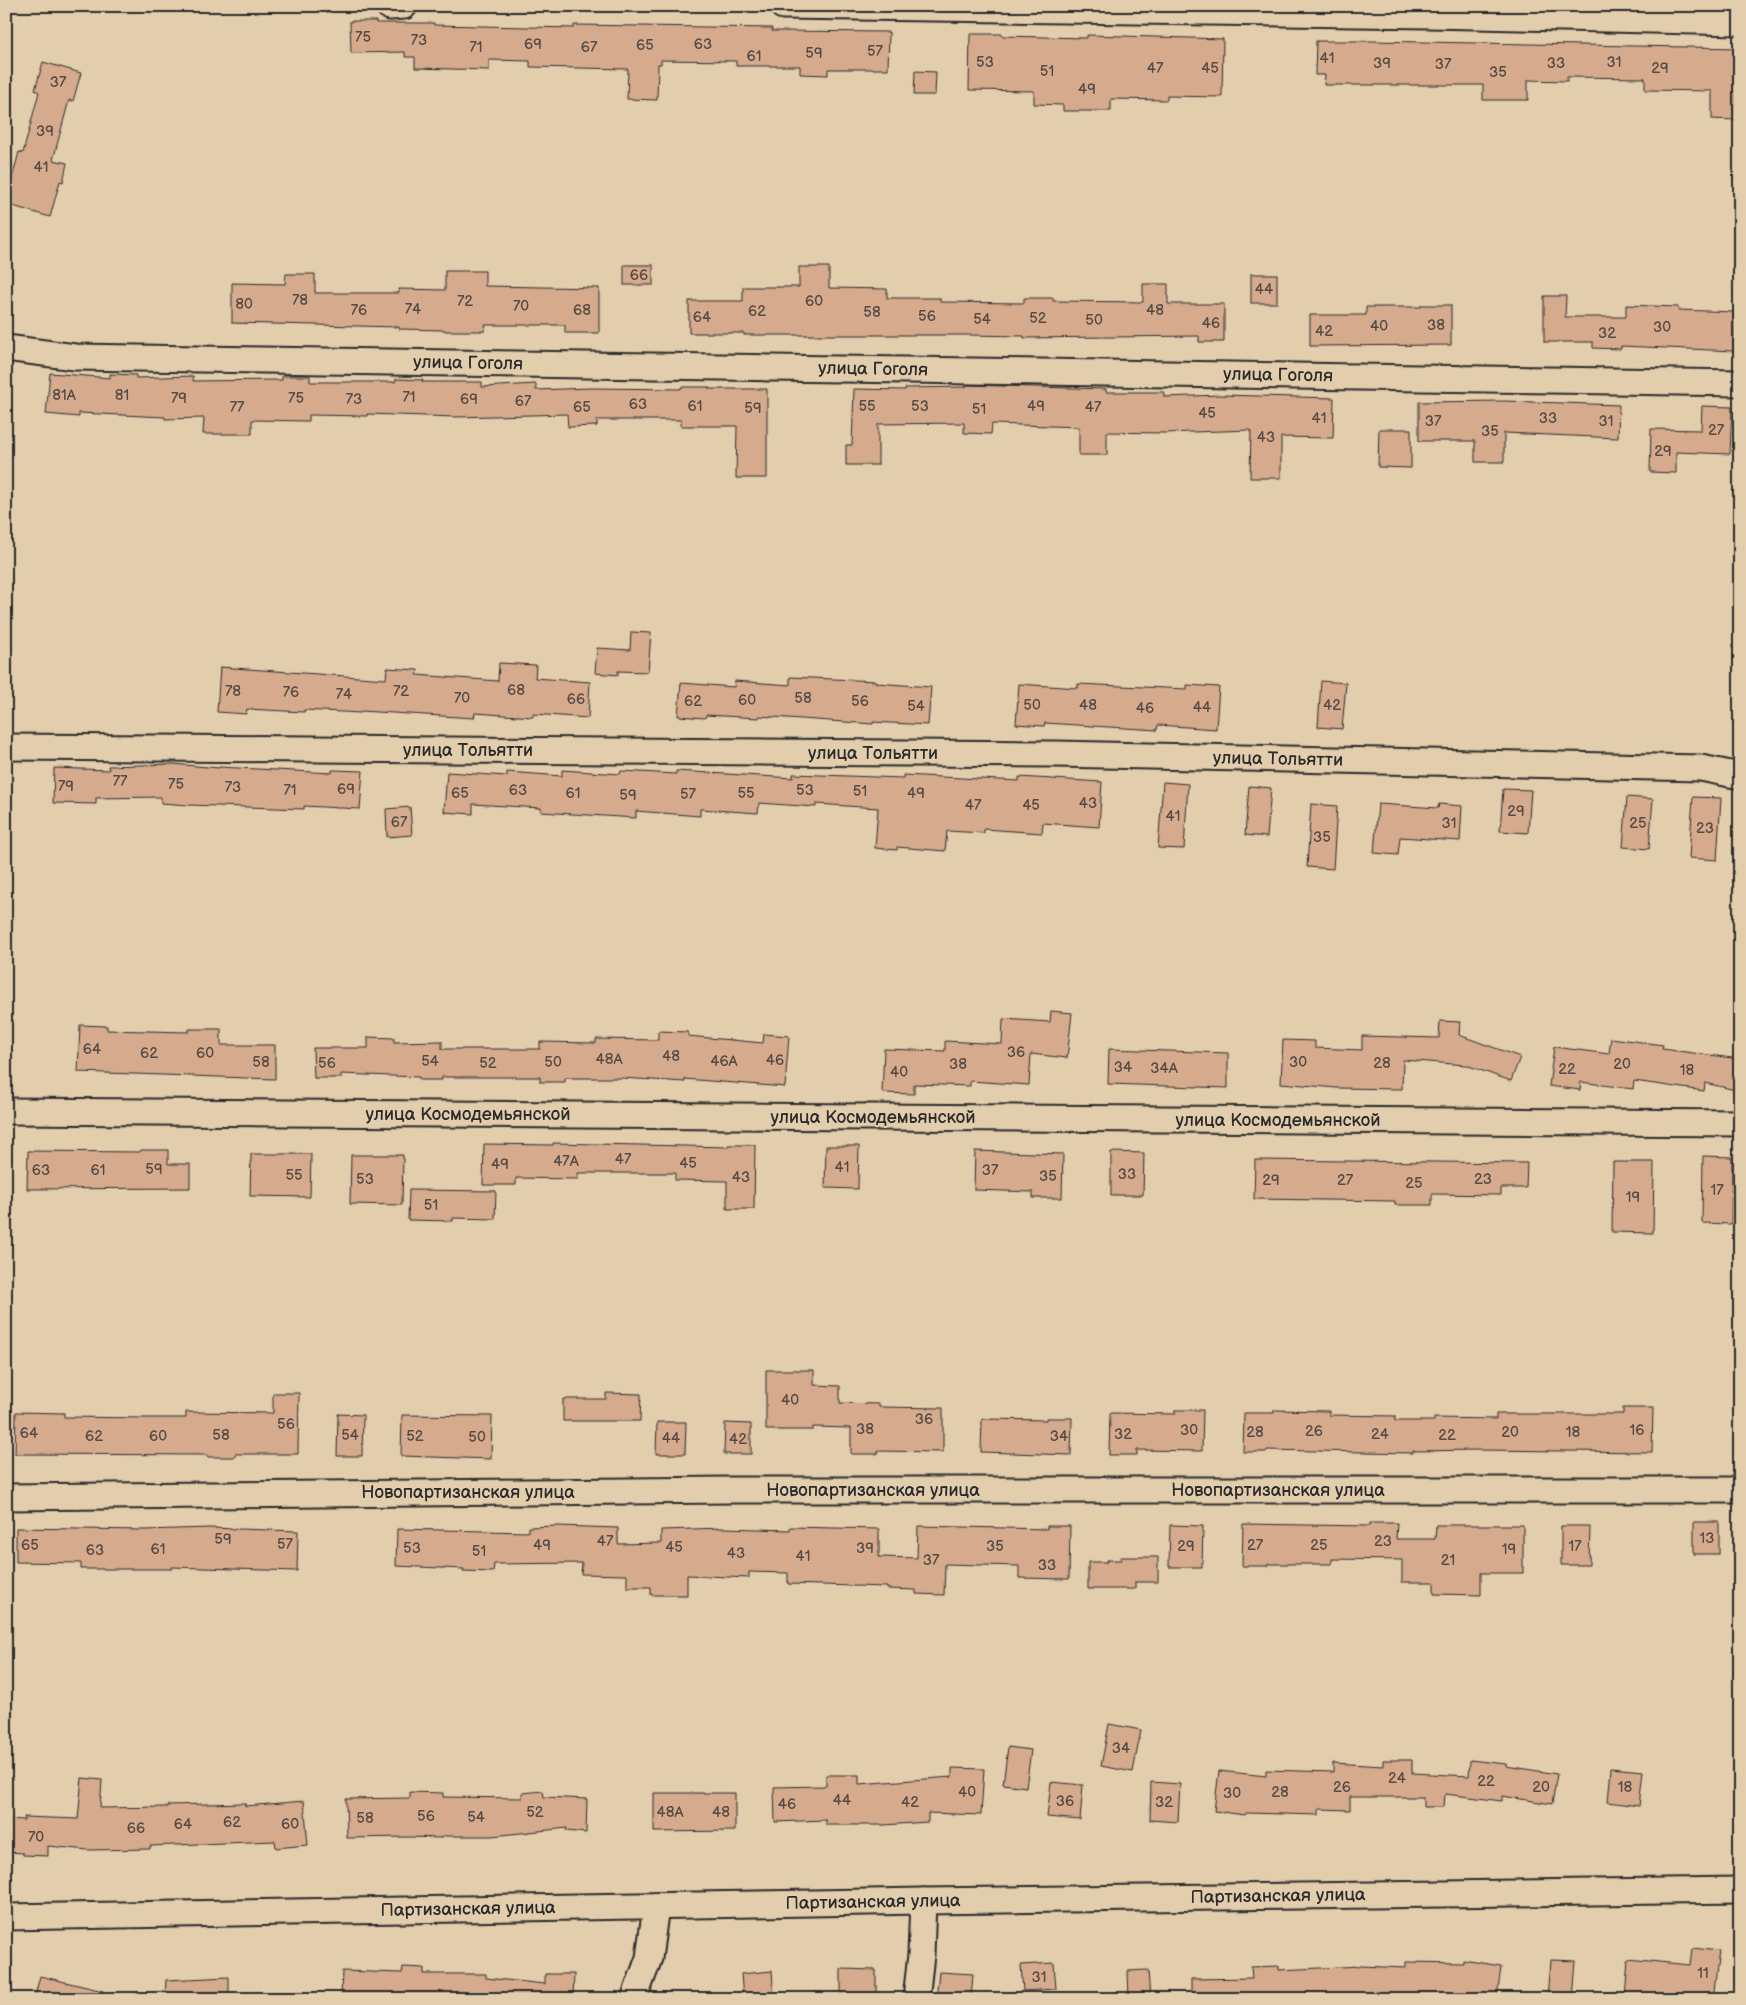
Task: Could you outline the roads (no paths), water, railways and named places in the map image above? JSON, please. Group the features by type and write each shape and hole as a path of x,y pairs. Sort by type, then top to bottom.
{"street":[{"path":"783,6 1429,15 1740,22"},
{"name":"улица Гоголя","path":"6,348 75,357 1740,383"},
{"name":"улица Тольятти","path":"6,747 1066,754 1701,768 1740,776"},
{"name":"улица Космодемьянской","path":"6,1111 1740,1124"},
{"name":"Новопартизанская улица","path":"6,1497 729,1490 1740,1490"},
{"name":"Партизанская улица","path":"6,1917 923,1901 1740,1890"},
{"path":"916,1999 921,1956 923,1901"},
{"path":"634,1999 649,1958 656,1906"}]}
